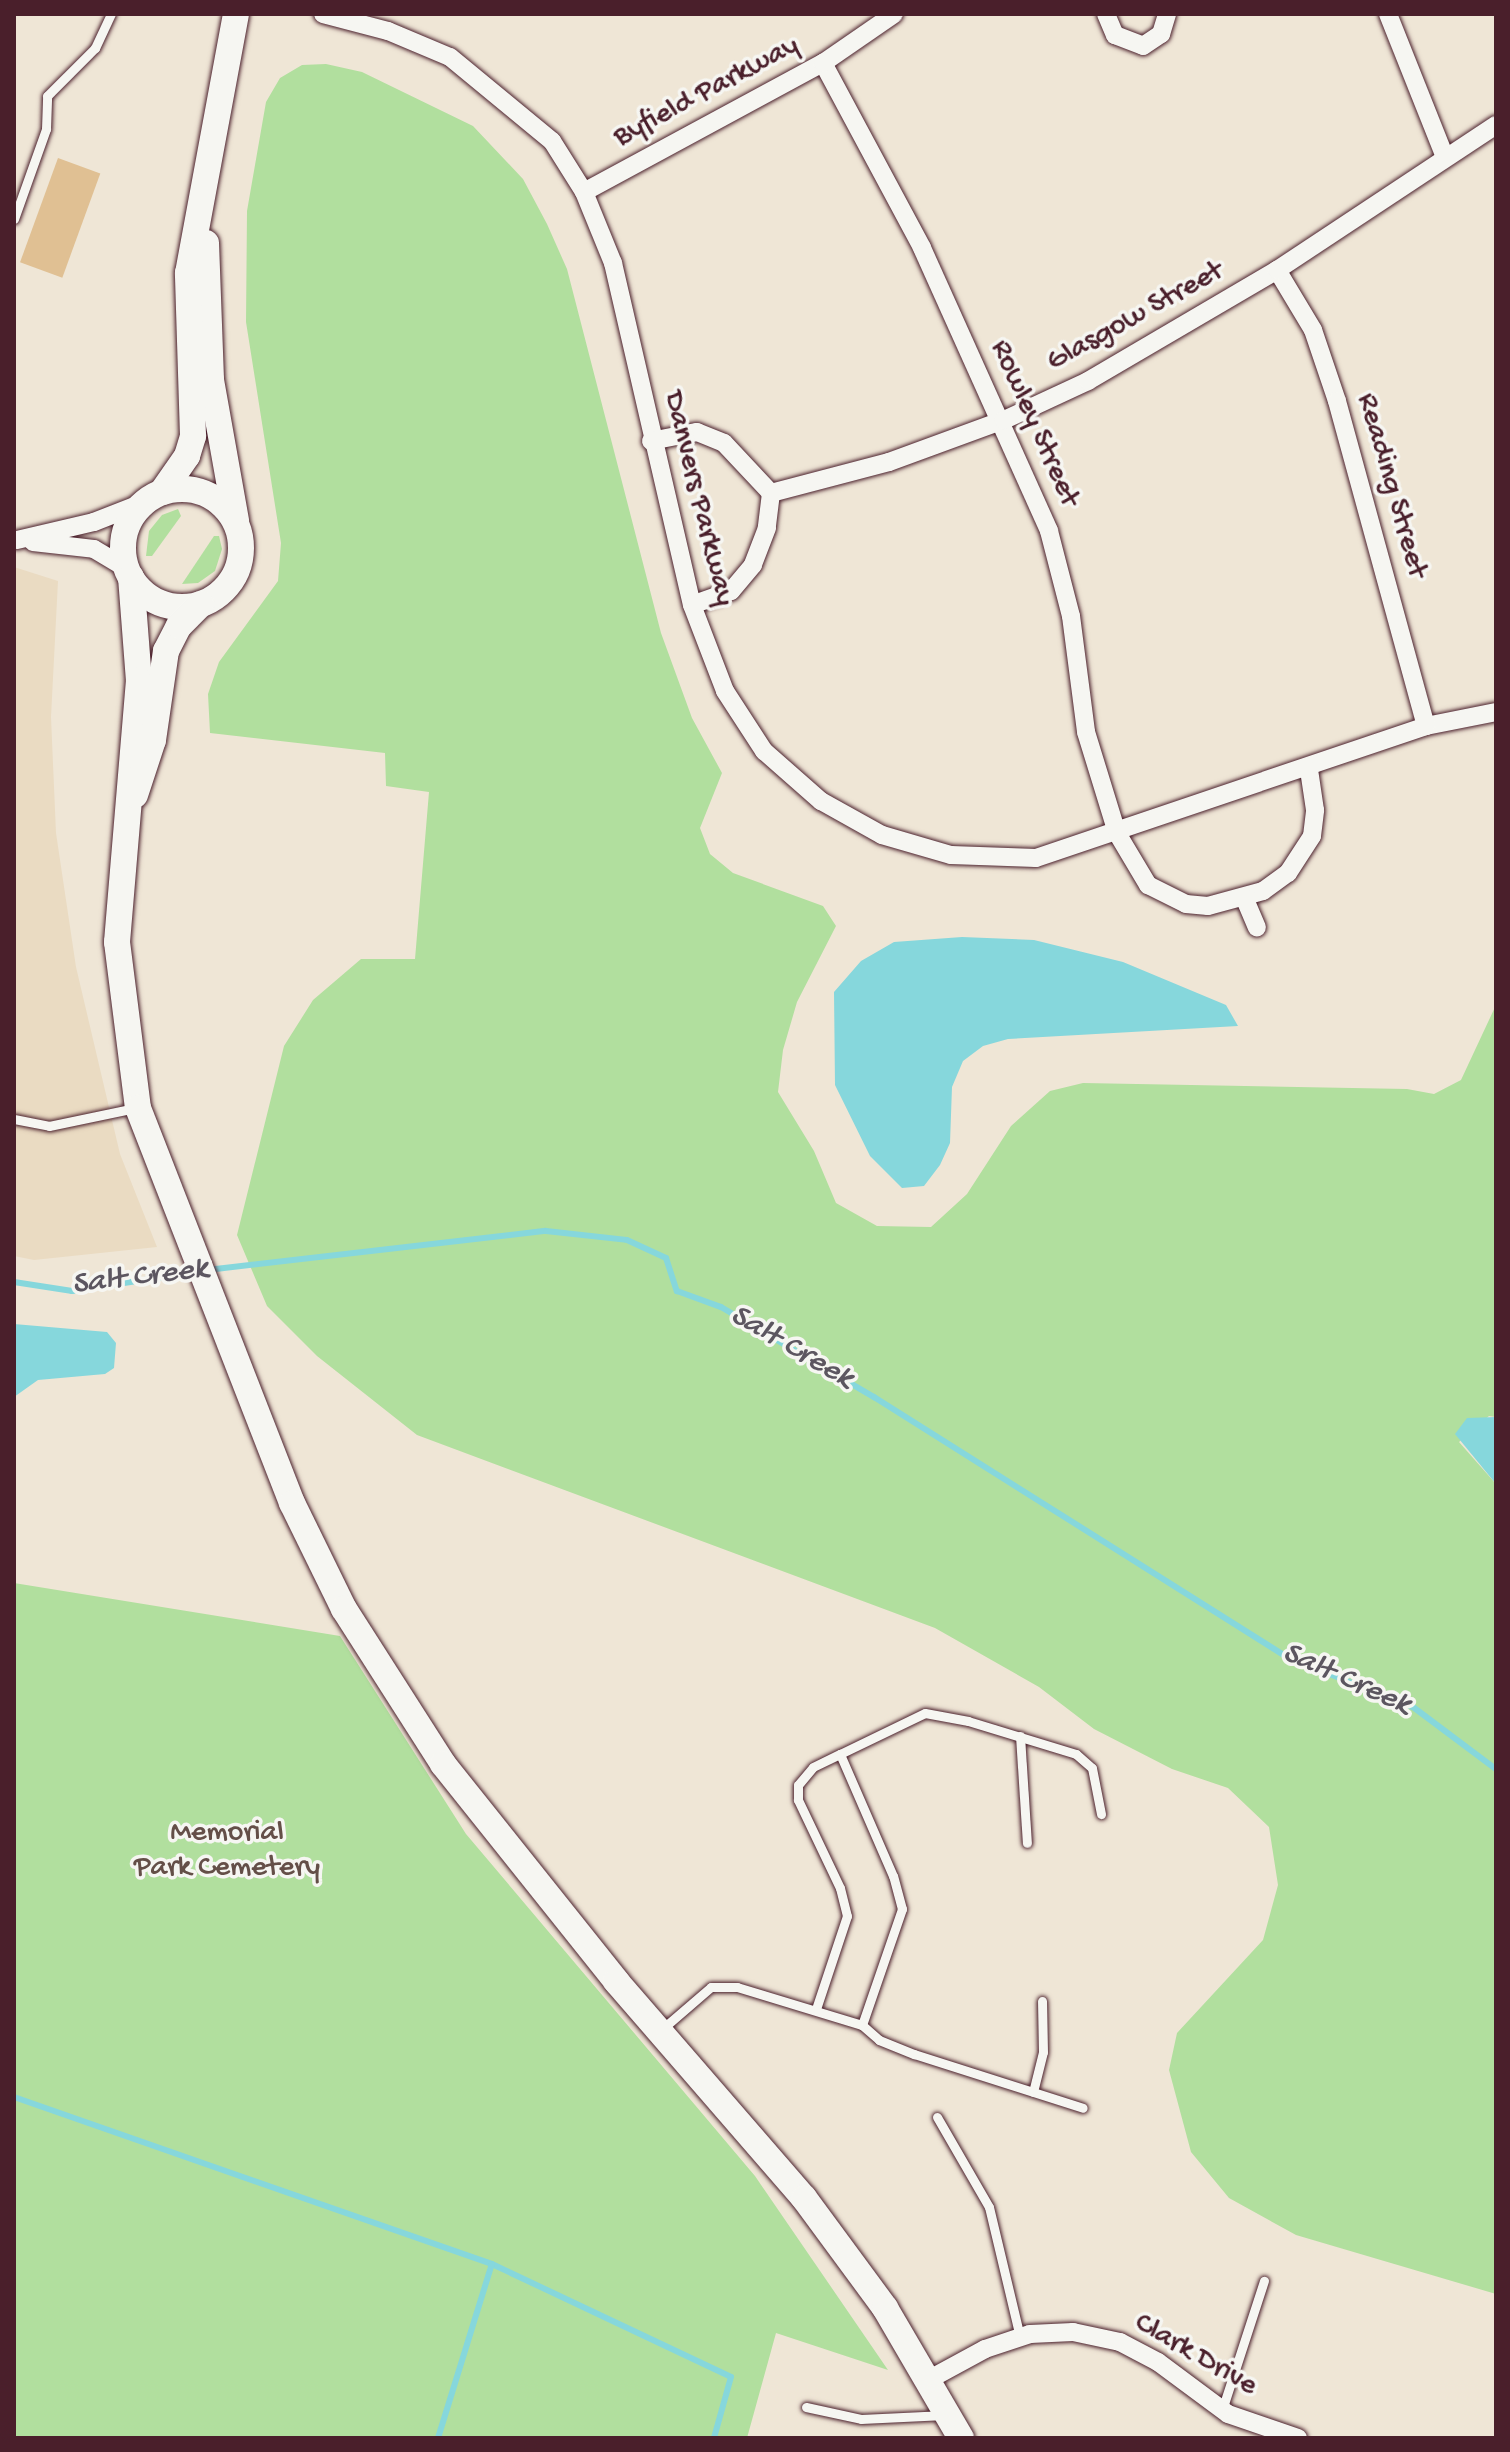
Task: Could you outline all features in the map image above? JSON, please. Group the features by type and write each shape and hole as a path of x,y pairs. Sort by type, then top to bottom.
{"main road":[{"path":"236,14 207,159 187,301 193,436 187,456 125,533 140,647 117,942 138,1108 220,1328 320,1563 407,1712 484,1822 804,2198 885,2308 961,2438"},
{"path":"128,810 153,740 166,651 179,626 201,604 223,590 235,574 241,546 208,350 207,159"},
{"path":"153,497 201,491 221,503 236,523"},
{"path":"129,573 157,601 178,607 201,604"}],"street":[{"name":"Danvers Parkway","path":"323,14 388,31 450,57 552,141 584,192 613,263 651,441 692,605 725,691 764,751 821,801 882,835 951,855 1036,858 1309,770 1426,726 1496,712"},
{"name":"Byfield Parkway","path":"584,192 823,63 894,14"},
{"path":"1106,14 1115,35 1143,46 1161,34 1167,14"},
{"path":"1388,14 1445,157"},
{"name":"Rowley Street","path":"823,63 922,248 1004,420 1049,531 1071,616 1086,732 1117,833"},
{"name":"Glasgow Street","path":"771,493 889,462 1004,420 1088,381 1277,270 1496,125"},
{"name":"Reading Street","path":"1277,270 1313,330 1337,401 1426,726"},
{"path":"651,441 697,432 724,443 771,493 767,528 753,565 731,591 692,605"},
{"path":"16,540 94,522 153,497"},
{"path":"16,540 94,549 129,573"},
{"path":"1117,833 1148,885 1168,898 1208,906 1244,897 1288,873 1312,836 1315,810 1309,770"},
{"path":"1244,897 1257,927"},
{"name":"Clark Drive","path":"928,2380 985,2349 1020,2337 1073,2332 1120,2342 1158,2362 1222,2410 1298,2438"}],"lane":[{"path":"14,219 46,129 47,96 95,48 111,14"},
{"path":"14,1119 49,1126 138,1108"},
{"path":"816,2009 847,1916 840,1888 798,1800 798,1785 813,1767 925,1713 1020,1736 1076,1754 1092,1768 1101,1814"},
{"path":"1020,1736 1027,1843"},
{"path":"840,1754 893,1876 902,1909 862,2025"},
{"path":"661,2030 711,1987 737,1987 862,2025 879,2040 914,2054 1083,2108"},
{"path":"1033,2092 1043,2052 1042,2001"},
{"path":"937,2117 989,2207 1020,2337"},
{"path":"1222,2410 1264,2281"},
{"path":"806,2407 861,2419 949,2415"}],"shaded area":[{"path":"14,567 58,581 51,717 56,833 76,967 120,1154 157,1247 34,1260 14,1256"}],"green space":[{"path":"326,64 362,72 473,126 523,179 547,224 567,269 661,633 692,718 722,773 700,828 710,854 733,873 823,906 836,926 797,1002 783,1050 778,1092 814,1151 836,1203 877,1226 931,1227 967,1194 1011,1126 1050,1091 1083,1083 1407,1089 1434,1094 1461,1080 1496,1005 1496,1417 1489,1416 1459,1442 1496,1484 1496,2294 1296,2235 1229,2198 1191,2152 1169,2070 1177,2033 1263,1940 1278,1885 1269,1827 1228,1788 1172,1769 1094,1729 1039,1687 935,1628 417,1435 317,1356 267,1306 237,1235 284,1046 313,1000 361,959 415,959 429,792 386,786 385,753 210,733 208,694 219,662 278,581 281,543 246,322 247,211 266,102 280,78 302,65"},
{"path":"178,509 181,516 152,556 146,556 149,531 162,515"},
{"path":"214,536 219,536 222,549 215,571 198,583 182,584"},
{"name":"Memorial Park Cemetery","path":"14,1583 340,1636 466,1834 755,2176 888,2370 776,2333 747,2438 14,2438"}],"water":[{"path":"962,937 1034,940 1123,962 1226,1005 1238,1026 1008,1039 983,1046 963,1061 952,1087 950,1143 940,1165 924,1186 902,1188 870,1156 835,1085 834,992 861,961 894,942"},
{"path":"14,1324 107,1332 116,1343 114,1368 105,1374 38,1380 14,1397"},
{"path":"1496,1417 1496,1484 1455,1434 1467,1418"}],"building":[{"path":"58,158 100,173 62,278 20,262"}],"waterway":[{"name":"Salt Creek","path":"207,1270 546,1231 627,1240 666,1258 677,1291 721,1307 874,1397 1289,1658 1413,1707 1496,1769"},
{"name":"Salt Creek","path":"14,1282 72,1291 196,1272"},
{"path":"14,2097 492,2264 731,2377 714,2438"},
{"path":"438,2438 492,2264"}]}
